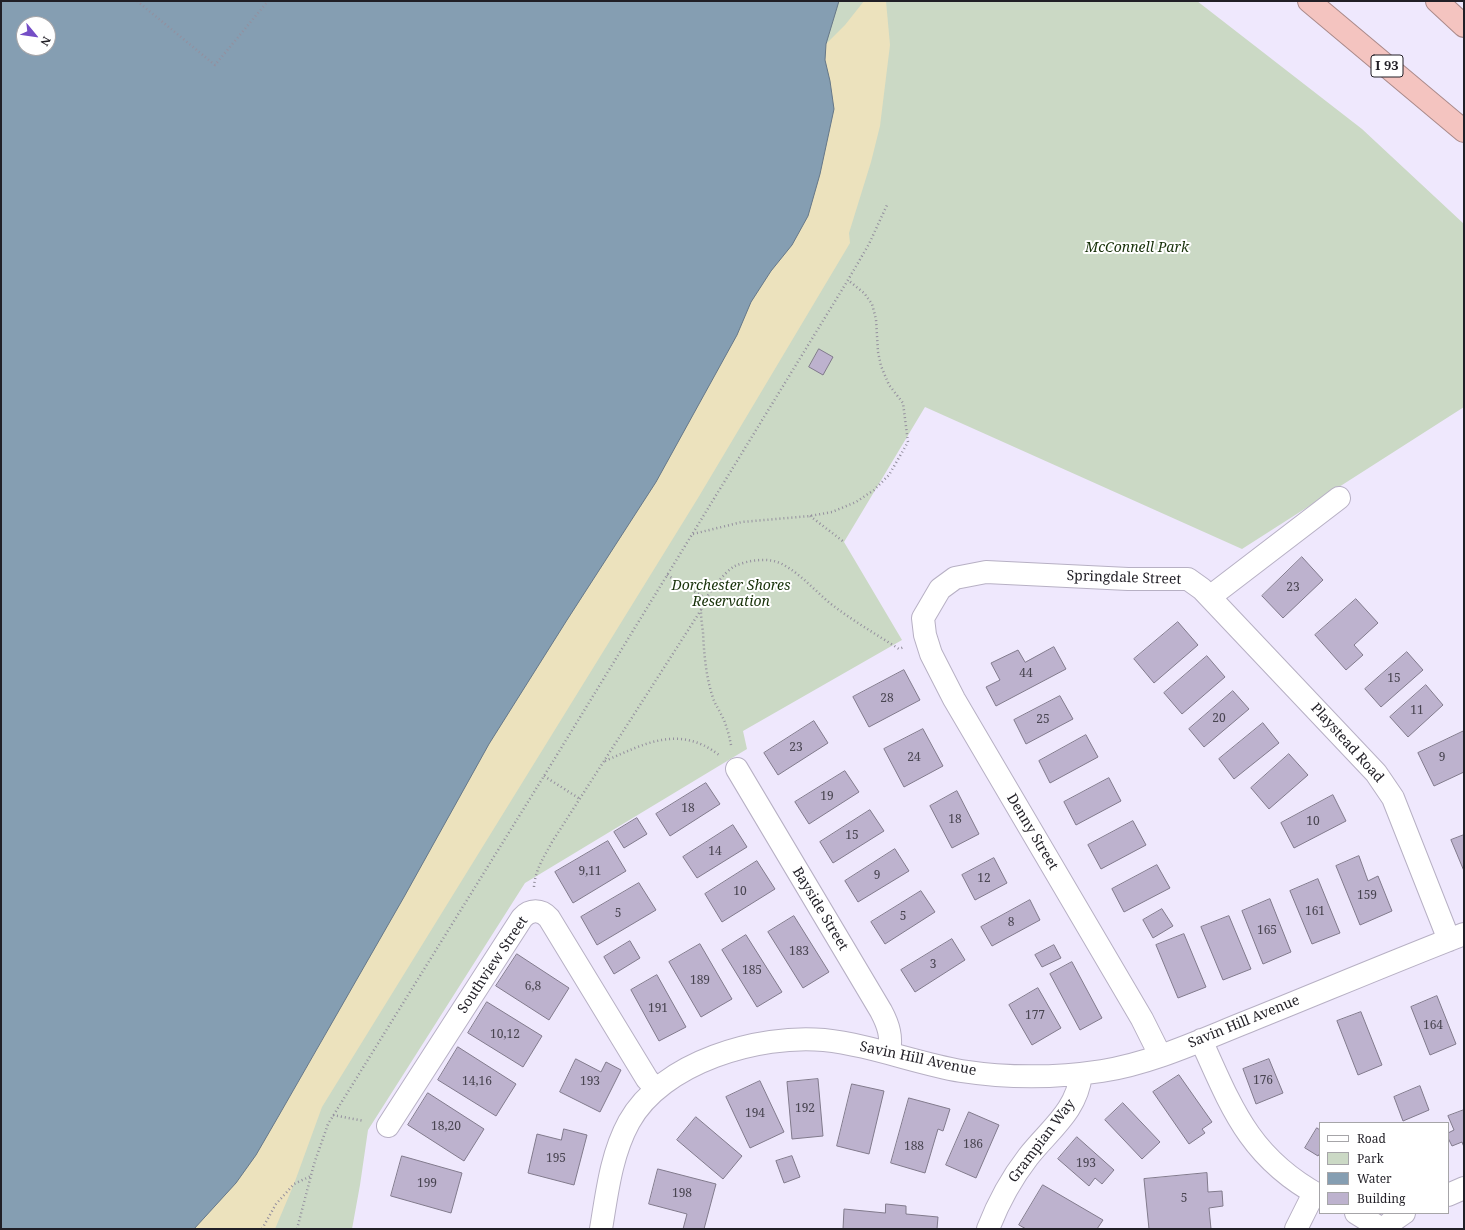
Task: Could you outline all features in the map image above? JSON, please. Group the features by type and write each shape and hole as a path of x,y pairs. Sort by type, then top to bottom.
{"highway":[{"name":"I 93","path":"1309,1 1464,132"},
{"path":"1437,1 1464,26"}],"street":[{"path":"1211,596 1339,498"},
{"name":"Springdale Street","path":"931,604 940,589 955,578 986,572 1128,579 1188,579 1211,596"},
{"name":"Playstead Road","path":"1211,596 1376,773 1385,785 1393,798 1457,937"},
{"name":"Denny Street","path":"931,604 923,618 925,635 932,654 969,727 1142,1019 1160,1055"},
{"name":"Bayside Street","path":"737,769 881,1011 890,1031 891,1042 889,1053"},
{"name":"Southview Street","path":"388,1126 522,918 526,914 534,911 543,913 549,918 647,1079 656,1090"},
{"name":"Savin Hill Avenue","path":"601,1229 611,1169 622,1136 637,1109 656,1090 682,1072 701,1062 724,1054 764,1043 783,1040 822,1040 865,1047 937,1066 983,1074 1031,1076 1081,1074 1124,1067 1202,1040 1457,937"},
{"path":"1202,1040 1237,1117 1249,1136 1275,1165 1291,1178 1317,1195 1296,1229"},
{"name":"Grampian Way","path":"988,1229 1015,1176 1041,1141 1066,1114 1076,1096 1080,1085 1081,1074"},
{"path":"1449,1195 1464,1188"},
{"path":"1358,1214 1382,1229"},
{"path":"1385,1229 1391,1222 1403,1214"}],"path":[{"path":"137,1 215,65 268,1"},
{"path":"297,1229 314,1164 328,1124 333,1115 668,575 848,280 869,244 887,205"},
{"path":"693,534 742,522 810,516 832,512 850,504 874,490 889,475 908,442 903,403 889,385 881,366 878,352 876,319 872,304 864,293 848,280"},
{"path":"810,516 844,542"},
{"path":"534,911 534,880 540,865 559,831 605,761 719,579 729,569 741,563 772,560 781,563 790,568 830,603 899,649 925,635"},
{"path":"668,575 707,599"},
{"path":"701,609 704,655 710,686 714,701 722,714 729,734 737,769"},
{"path":"605,761 658,740 675,739 692,741 711,749 737,769"},
{"path":"544,776 580,799"},
{"path":"333,1115 388,1126"},
{"path":"262,1229 276,1204 294,1184 311,1176"}],"green space":[{"path":"563,1 1197,1 1362,129 1464,224 1464,407 1242,549 925,407 844,542 902,640 743,731 747,749 525,883 368,1130 352,1229 194,1229 278,1117 327,1032"}],"sand":[{"path":"864,1 886,1 890,45 880,126 871,162 849,233 850,243 698,498 322,1107 294,1184 275,1229 194,1229 236,1183 256,1155 404,897 489,744 656,482 737,335 751,302 771,271 792,245 808,216 820,174 834,109 825,60 826,44 845,25"}],"water":[{"path":"1,1 839,1 826,44 825,60 834,109 820,174 808,216 792,245 771,271 751,302 737,335 656,482 489,744 404,897 256,1155 236,1183 194,1229 1,1229"}],"building":[{"path":"819,349 833,357 823,375 809,367"},
{"path":"1302,557 1323,580 1283,618 1262,596"},
{"path":"1356,599 1378,623 1354,645 1363,655 1346,670 1315,635"},
{"path":"1178,622 1198,645 1154,683 1134,659"},
{"path":"1054,647 1066,669 996,706 986,687 1000,680 991,663 1018,650 1025,662"},
{"path":"1407,652 1423,670 1381,707 1365,689"},
{"path":"1207,656 1225,677 1182,714 1164,693"},
{"path":"904,670 920,700 869,727 853,697"},
{"path":"1426,685 1443,705 1408,737 1390,717"},
{"path":"1233,691 1249,709 1204,747 1189,729"},
{"path":"1060,696 1073,719 1026,744 1014,720"},
{"path":"814,721 828,743 778,775 764,753"},
{"path":"1263,723 1279,743 1234,779 1219,759"},
{"path":"923,729 943,766 904,787 884,749"},
{"path":"1464,731 1464,772 1434,786 1418,753"},
{"path":"1086,735 1098,757 1050,783 1039,761"},
{"path":"1289,754 1308,775 1269,809 1251,788"},
{"path":"845,771 859,792 809,824 795,802"},
{"path":"1109,778 1121,801 1076,825 1064,802"},
{"path":"706,783 720,804 670,836 656,814"},
{"path":"957,791 979,834 952,848 930,806"},
{"path":"1333,795 1346,821 1294,848 1281,823"},
{"path":"870,810 884,831 833,863 820,842"},
{"path":"637,818 647,834 624,848 614,832"},
{"path":"1133,821 1146,845 1101,869 1088,845"},
{"path":"733,825 747,847 697,878 683,857"},
{"path":"1464,835 1464,871 1451,840"},
{"path":"608,841 626,871 573,903 555,872"},
{"path":"895,849 909,871 858,902 845,881"},
{"path":"1359,856 1368,881 1378,876 1392,911 1360,925 1336,866"},
{"path":"994,858 1007,883 975,900 962,875"},
{"path":"757,861 775,889 722,922 705,894"},
{"path":"1157,865 1170,888 1124,912 1112,889"},
{"path":"1318,879 1340,933 1312,944 1290,891"},
{"path":"639,883 656,910 597,945 581,917"},
{"path":"921,891 935,912 885,944 871,922"},
{"path":"1270,899 1291,952 1263,964 1242,911"},
{"path":"1030,900 1040,920 992,946 981,927"},
{"path":"1162,909 1173,926 1153,938 1143,920"},
{"path":"794,916 829,972 803,988 768,932"},
{"path":"1229,916 1251,969 1223,980 1201,927"},
{"path":"1184,934 1206,987 1178,998 1156,945"},
{"path":"746,935 782,992 757,1007 722,950"},
{"path":"952,939 965,960 915,992 901,970"},
{"path":"630,941 640,958 614,974 604,957"},
{"path":"700,944 732,999 701,1017 669,962"},
{"path":"1054,945 1061,958 1042,967 1035,955"},
{"path":"517,954 569,988 549,1020 496,986"},
{"path":"1072,962 1102,1018 1080,1030 1050,974"},
{"path":"657,975 686,1027 659,1041 631,990"},
{"path":"1038,988 1061,1028 1032,1045 1009,1005"},
{"path":"1437,996 1456,1044 1430,1055 1411,1007"},
{"path":"487,1002 542,1036 523,1067 468,1033"},
{"path":"1361,1012 1382,1065 1358,1075 1337,1021"},
{"path":"458,1047 516,1084 496,1116 438,1080"},
{"path":"576,1059 601,1072 606,1062 621,1070 600,1112 560,1092"},
{"path":"1269,1059 1283,1093 1256,1104 1243,1069"},
{"path":"1179,1075 1212,1122 1202,1129 1205,1133 1189,1144 1153,1092"},
{"path":"818,1079 823,1136 792,1139 787,1082"},
{"path":"760,1081 784,1132 750,1148 726,1097"},
{"path":"852,1084 884,1091 869,1154 837,1146"},
{"path":"1420,1086 1429,1110 1403,1121 1394,1097"},
{"path":"428,1093 484,1129 464,1161 408,1125"},
{"path":"909,1098 950,1109 943,1131 938,1129 925,1173 891,1163"},
{"path":"1123,1103 1160,1142 1142,1159 1105,1120"},
{"path":"1464,1110 1464,1147 1462,1142 1452,1146 1449,1140 1449,1132 1454,1130 1448,1116"},
{"path":"969,1112 999,1125 976,1178 946,1165"},
{"path":"696,1117 742,1156 723,1179 677,1140"},
{"path":"1317,1128 1319,1129 1318,1156 1305,1148"},
{"path":"564,1129 587,1135 574,1185 528,1173 537,1134 561,1140"},
{"path":"1077,1137 1114,1170 1102,1184 1095,1178 1089,1186 1058,1159"},
{"path":"402,1156 462,1173 451,1213 391,1196"},
{"path":"792,1156 800,1177 784,1183 776,1161"},
{"path":"658,1169 716,1184 704,1229 683,1229 687,1214 649,1204"},
{"path":"1207,1173 1208,1192 1222,1191 1223,1206 1209,1208 1211,1229 1149,1229 1144,1179"},
{"path":"1043,1185 1103,1220 1097,1229 1026,1229 1019,1225"},
{"path":"886,1204 906,1206 906,1214 938,1217 937,1229 843,1229 844,1209 885,1213"}],"park label":[{"name":"McConnell Park","path":"1137,248"},
{"name":"Dorchester Shores Reservation","path":"731,594"}]}
